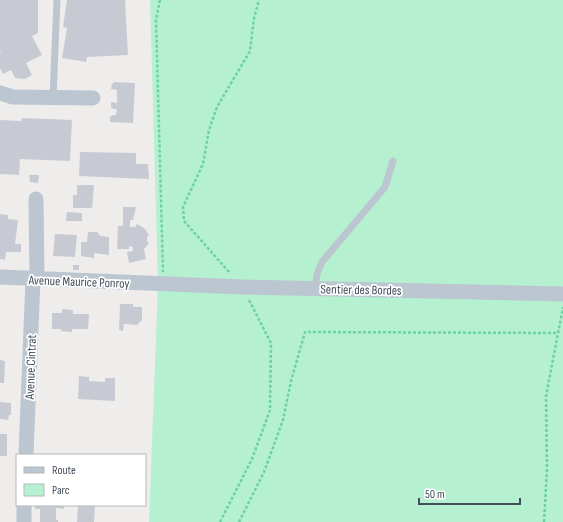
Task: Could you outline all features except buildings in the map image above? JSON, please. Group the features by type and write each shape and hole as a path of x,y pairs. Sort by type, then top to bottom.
{"street":[{"path":"0,93 13,97 93,98"},
{"name":"Avenue Cintrat","path":"26,454 35,279 36,199"},
{"name":"Avenue Maurice Ponroy","path":"0,277 161,284"},
{"name":"Sentier des Bordes","path":"161,284 563,294"},
{"path":"24,506 24,522"}],"lane":[{"path":"53,97 57,0"},
{"path":"314,288 317,274 322,262 385,187 393,161"}],"path":[{"path":"160,0 156,20 161,284"},
{"path":"220,522 252,459 270,410 271,343 242,287 184,221 183,207 203,164 209,130 217,107 250,51 254,18 259,0"},
{"path":"544,522 547,468 546,396 563,305"},
{"path":"239,522 264,472 282,420 290,381 305,332 558,333"}],"green space":[{"path":"150,0 563,0 563,522 149,522 158,284"}]}
